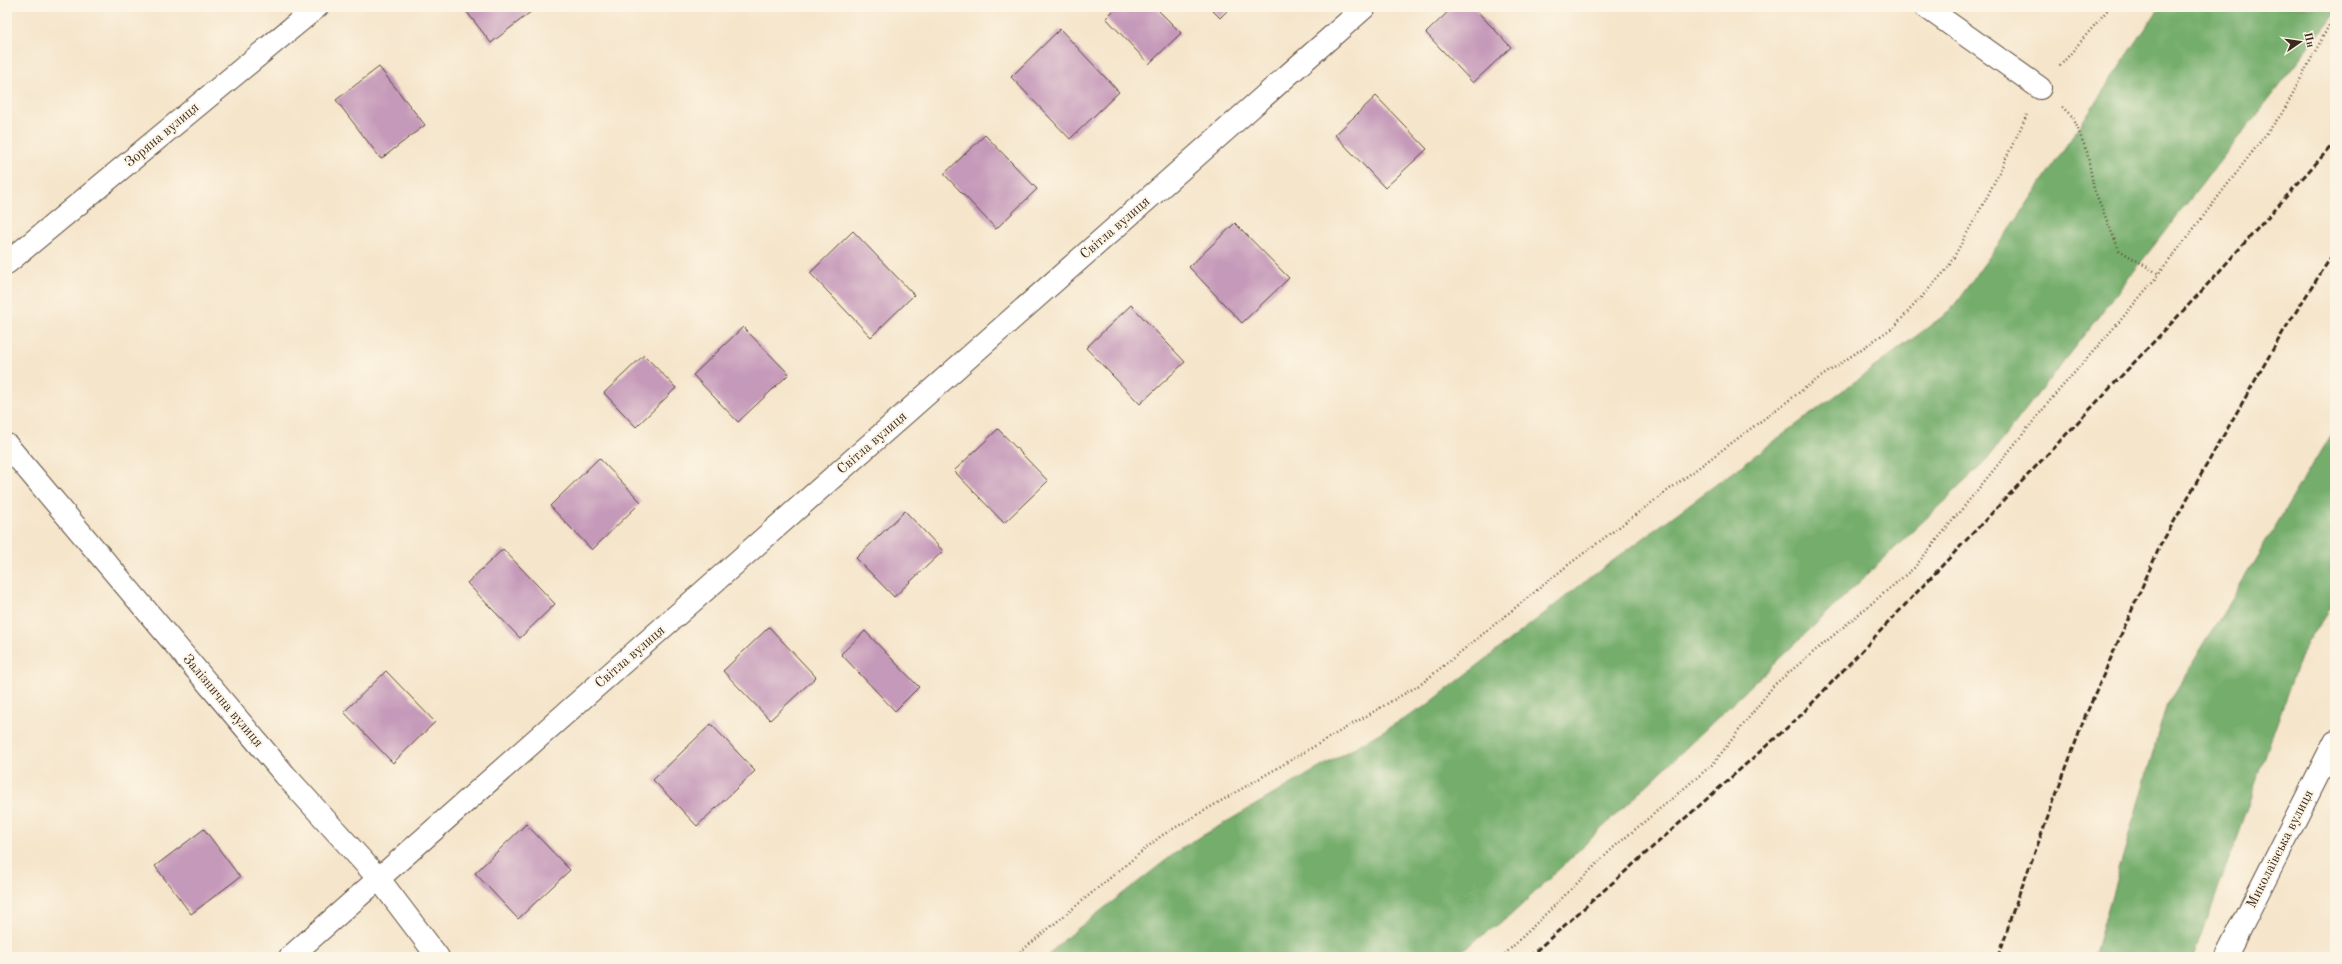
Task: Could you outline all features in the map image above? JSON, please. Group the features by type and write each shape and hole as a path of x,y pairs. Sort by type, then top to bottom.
{"street":[{"name":"Зоряна вулиця","path":"7,263 317,7"},
{"name":"Світла вулиця","path":"290,957 1365,7"},
{"path":"1926,7 2040,88"},
{"name":"Залізнична вулиця","path":"7,445 285,775 379,879 438,957"},
{"name":"Миколаївська вулиця","path":"2226,957 2335,741"}],"path":[{"path":"1014,957 1161,836 1421,684 1568,565 1812,384 1895,326 1948,268 1989,193 2040,88 2110,7"},
{"path":"1502,957 1613,848 1713,764 1774,685 1914,568 2053,397 2120,322 2159,274 2283,112 2335,14"},
{"path":"2040,88 2073,117 2087,152 2094,189 2119,250 2159,274"}],"green space":[{"path":"2160,7 2335,7 2335,14 1983,464 1510,916 1452,957 1046,957 1067,937 1183,847 1426,706 1587,580 1950,311 2016,220"},
{"path":"2335,427 2335,601 2302,652 2194,957 2094,957 2165,710"}],"building":[{"path":"463,7 537,7 491,43"},
{"path":"1117,7 1155,7 1181,33 1149,64 1106,18"},
{"path":"1209,7 1231,7 1220,18"},
{"path":"1453,7 1473,7 1511,47 1473,83 1426,33"},
{"path":"1060,29 1119,92 1070,139 1011,77"},
{"path":"379,67 425,125 381,159 336,100"},
{"path":"1376,96 1427,149 1385,188 1335,135"},
{"path":"985,135 1037,189 996,229 944,174"},
{"path":"1235,223 1289,278 1242,323 1189,267"},
{"path":"853,231 914,295 871,337 810,273"},
{"path":"1131,305 1185,362 1140,404 1086,348"},
{"path":"743,327 789,374 738,422 693,375"},
{"path":"644,355 676,388 636,427 604,393"},
{"path":"998,429 1048,481 1004,523 954,471"},
{"path":"599,458 641,502 592,550 550,506"},
{"path":"905,511 943,551 894,597 856,558"},
{"path":"503,549 555,604 520,638 467,583"},
{"path":"769,627 816,677 770,720 723,671"},
{"path":"865,631 919,687 895,711 841,654"},
{"path":"386,671 435,722 393,763 344,712"},
{"path":"711,724 755,771 697,826 653,780"},
{"path":"526,824 570,870 518,919 475,873"},
{"path":"204,829 240,877 191,914 155,866"}],"railway":[{"path":"1529,957 1799,717 2198,295 2335,142"},
{"path":"1999,957 2013,911 2085,717 2160,546 2283,332 2335,251"}]}
